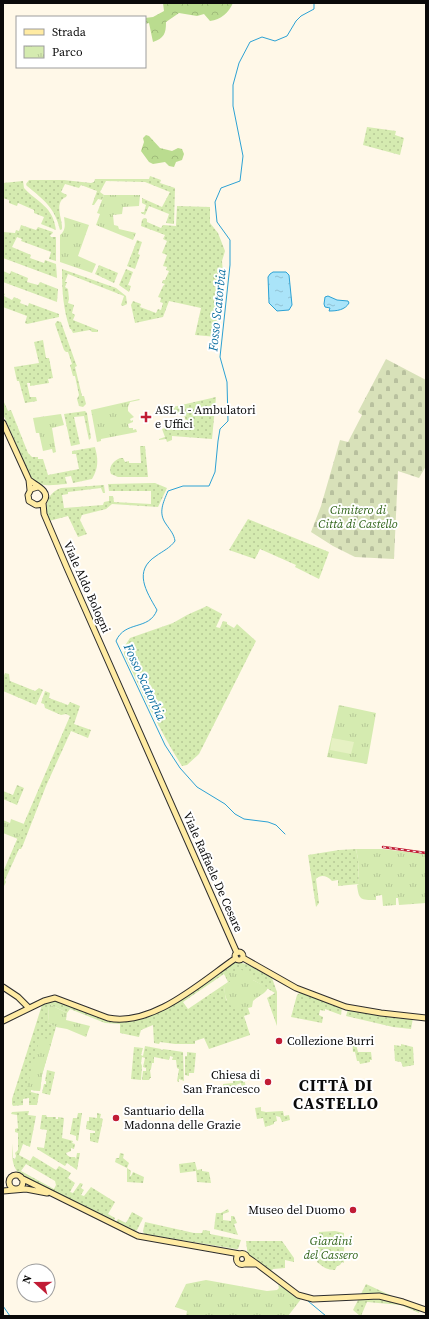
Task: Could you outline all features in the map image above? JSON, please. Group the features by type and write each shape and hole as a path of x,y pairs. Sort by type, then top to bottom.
{"main road":[{"path":"3,423 29,480 30,490 28,498 31,503 36,505 43,503 46,496 45,492 29,480"},
{"path":"30,490 34,487 40,488"},
{"name":"Viale Aldo Bologni","path":"43,503 44,514"},
{"name":"Viale Aldo Bologni","path":"36,505 44,514 170,800"},
{"name":"Viale Raffaele De Cesare","path":"170,800 203,873 237,956"},
{"path":"3,1020 55,998 108,1018 133,1018 155,1011 182,997 237,956 239,960 243,958 296,988 346,1007 426,1018"},
{"path":"3,987 18,997 29,1008"},
{"path":"3,1188 10,1177 18,1175 138,1236 244,1254 298,1295 313,1300 383,1297 426,1310"},
{"path":"15,1189 21,1186 23,1182 22,1178"},
{"path":"8,1182 11,1188 15,1189"},
{"path":"3,1191 15,1189 34,1190 56,1195"},
{"path":"226,1250 240,1264 257,1264"},
{"path":"236,1260 237,1256 240,1254"},
{"path":"245,1264 247,1257"}],"green space":[{"path":"163,3 233,3 224,15 218,19 210,21 204,14 197,16 179,13 166,22 166,30 164,35 160,39 153,42 149,23 146,24 146,18 153,17 164,11"},
{"path":"367,127 396,131 395,135 404,138 400,155 363,145"},
{"path":"146,135 149,136 160,148 172,151 178,148 182,149 184,154 182,160 176,162 174,167 169,166 165,162 153,164 149,162 141,151 144,142 143,138"},
{"path":"150,176 161,180 160,183 175,188 174,224 166,223 169,214 149,206 145,215 141,213 144,212 146,205 142,203 142,198 162,207 170,192 145,182 106,181 100,192 104,195 102,200 98,199 94,205 92,205 97,191 81,185 79,188 65,184 61,192 67,195 62,199 59,207 62,225 62,229 60,230 52,210 44,200 26,184 29,180 64,180 91,183 94,182 95,179 149,179"},
{"path":"23,181 24,188 52,215 56,230 41,224 44,217 34,213 34,210 18,203 17,206 9,203 9,200 3,198 3,183"},
{"path":"104,195 140,195 139,206 123,207 122,214 113,215 114,225 118,226 119,229 136,233 133,240 96,225 100,214 97,213"},
{"path":"177,206 210,207 210,223 218,233 225,251 222,261 223,273 217,337 195,335 201,308 169,301 163,317 135,323 131,305 133,301 141,304 140,307 156,313 158,309 161,310 163,303 160,302 161,298 158,297 165,284 162,283 163,280 165,280 169,271 166,270 167,267 163,266 167,255 162,253 167,241 163,239 165,235 141,226 142,220 144,218 147,219 147,222 161,228 163,225 176,226"},
{"path":"64,217 89,225 78,256 96,264 92,273 60,262 60,235 65,225"},
{"path":"21,225 36,230 38,227 53,232 50,235 51,237 56,237 56,261 49,259 51,252 21,241 22,239 17,237 12,247 31,255 30,258 44,263 45,260 56,264 57,278 3,258 3,232 15,233 16,230 19,231"},
{"path":"137,240 142,242 138,254 140,255 135,269 127,266"},
{"path":"99,265 118,273 114,283 95,274"},
{"path":"62,269 116,288 126,296 127,304 123,306 121,305 124,296 68,274 65,287 68,289 68,303 74,305 72,313 75,315 73,320 98,330 98,332 92,332 90,330 73,333 70,329 64,307"},
{"path":"126,269 133,272 128,285 131,286 129,292 119,285"},
{"path":"3,271 10,274 11,271 28,278 27,282 38,285 40,282 58,289 57,302 3,282"},
{"path":"3,293 5,294 4,296 12,300 14,297 21,300 20,303 28,306 29,303 59,314 59,317 27,324 25,323 27,316 3,307"},
{"path":"57,321 61,322 77,366 75,367 82,396 84,396 86,404 83,407 79,406 77,399 79,395 75,376 73,376 70,365 72,364 68,352 64,350 55,324"},
{"path":"43,340 46,358 49,358 53,378 48,379 49,383 30,386 30,383 27,383 30,397 36,397 37,401 25,403 19,381 17,381 14,367 39,363 34,342"},
{"name":"Cimitero di Città di Castello","path":"386,359 426,380 426,466 419,478 398,471 394,559 355,557 333,546 311,532 321,506 340,440 348,442 362,415 358,412"},
{"path":"216,397 212,439 172,436 172,440 167,442 166,439 159,440 165,437 162,429 165,428 164,424 171,423 172,425 186,421 183,412 162,416 160,410"},
{"path":"139,399 140,400 130,402 128,407 128,411 134,417 130,419 131,421 133,420 133,422 128,424 129,428 133,428 133,430 136,429 137,432 101,439 101,441 97,442 91,410"},
{"path":"3,400 8,411 11,410 28,453 32,457 43,459 48,475 79,469 76,454 72,454 72,451 95,447 97,463 96,471 92,479 73,483 71,476 65,477 67,484 48,485 42,485 33,480 3,414"},
{"path":"85,411 87,413 91,438 89,440 84,416 74,417 80,444 71,446 64,414"},
{"path":"61,414 64,425 52,428 56,452 53,453 52,449 43,451 39,433 36,433 33,418"},
{"path":"140,446 145,446 148,477 118,477 111,474 111,466 120,458 123,458 125,462 129,461 129,463 141,463"},
{"path":"155,483 167,488 158,507 112,504 106,509 82,515 80,520 87,534 78,537 68,516 49,521 47,516 49,497 56,490 61,488 104,485 105,493 103,493 101,488 68,492 68,494 62,495 64,508 103,505 104,502 109,501 109,496 113,496 114,502 151,504 151,491 109,491 108,484"},
{"path":"248,519 329,552 319,579 295,567 296,565 260,549 255,559 229,550"},
{"path":"207,606 222,614 216,627 220,628 223,621 227,622 227,624 234,628 237,624 256,641 199,754 187,765 182,766 158,725 144,697 124,654 124,647 130,638 173,623"},
{"path":"5,673 9,674 10,681 35,691 39,688 43,690 36,705 3,691 3,678"},
{"path":"45,691 50,693 49,698 68,705 70,702 80,706 74,724 91,730 88,738 71,731 46,786 23,845 21,849 19,849 5,880 6,882 3,888 3,872 70,716 66,714 61,715 45,708 44,704 41,703"},
{"path":"339,705 376,713 367,764 327,757"},
{"path":"332,738 354,742 351,754 330,750"},
{"path":"17,785 24,788 17,805 3,799 3,791 13,795"},
{"path":"11,819 24,824 18,839 3,833 3,820 10,823"},
{"path":"356,849 359,884 338,886 338,880 332,881 324,876 318,877 316,879 319,903 316,907 308,855"},
{"path":"356,849 382,849 426,854 426,903 399,905 398,898 396,898 396,905 383,906 382,895 376,896 376,900 361,898 357,885 359,884"},
{"path":"236,962 247,964 272,978 277,992 277,1026 267,998 275,993 253,980 230,982 224,987 226,1000 248,1008 250,1014 244,1016 250,1035 209,1049 204,1038 195,1041 195,1044 154,1043 153,1025 141,1030 139,1037 120,1033 120,1024 105,1023 70,1009 67,1013 49,1004 48,1023 56,1027 42,1075 40,1091 31,1090 31,1092 39,1094 37,1105 29,1105 29,1098 23,1099 23,1105 13,1106 12,1099 42,1005 53,1000 61,1001 107,1020 119,1021 133,1020 155,1013","holes":["224,974 228,982 188,1009 183,1002"]},
{"path":"239,969 253,974 253,980 268,988 253,1001 252,1007 245,1009 239,1009 231,1006 228,1003 225,993 224,986 230,982 230,974"},
{"path":"301,992 342,1007 341,1015 325,1009 325,1011 320,1010 319,1015 323,1017 322,1023 291,1017 297,995"},
{"path":"49,1004 67,1013 66,1020 90,1026 86,1037 48,1023"},
{"path":"348,1009 413,1018 411,1029 393,1027 346,1016"},
{"path":"40,1037 52,1040 42,1075 40,1091 27,1088"},
{"path":"352,1040 355,1040 358,1052 371,1052 372,1060 370,1060 370,1062 360,1064 359,1061 357,1061 355,1052 353,1052"},
{"path":"401,1044 413,1047 414,1065 403,1067 401,1062 395,1061 394,1045 401,1046"},
{"path":"145,1046 161,1049 162,1051 163,1049 183,1052 184,1081 179,1079 179,1082 177,1081 179,1069 177,1068 176,1060 172,1060 173,1057 170,1056 169,1060 154,1057 154,1063 152,1063 150,1070 151,1078 149,1080 142,1080 143,1071 146,1071 146,1068 143,1067 145,1058 142,1057 141,1080 131,1079 134,1047 143,1048 141,1055 143,1056"},
{"path":"187,1052 196,1053 194,1073 189,1073 189,1076 185,1075 185,1056 187,1056"},
{"path":"47,1070 55,1072 50,1095 42,1093 44,1084 46,1084 45,1081"},
{"path":"242,1079 243,1082 245,1082 246,1091 242,1092 241,1083 236,1085 237,1092 223,1094 223,1084 233,1083 233,1081"},
{"path":"261,1107 261,1111 266,1112 283,1111 284,1116 289,1115 290,1120 282,1122 280,1117 276,1116 277,1121 274,1122 274,1124 265,1127 263,1118 257,1119 255,1108"},
{"path":"29,1111 28,1115 36,1116 30,1147 23,1144 19,1155 30,1161 33,1156 56,1170 59,1166 71,1173 68,1178 75,1183 70,1192 73,1193 80,1183 83,1184 81,1188 84,1190 81,1195 84,1196 91,1187 115,1202 108,1214 115,1218 114,1221 19,1174 14,1166 12,1157 12,1143 13,1158 15,1159 15,1153 18,1150 18,1133 15,1132 15,1129 18,1128 17,1115 11,1114 12,1112","holes":["26,1164 55,1181 56,1185 54,1189 21,1171"]},
{"path":"78,1113 82,1113 78,1141 76,1140 76,1136 70,1134 73,1118 77,1118"},
{"path":"97,1113 101,1114 100,1118 103,1119 98,1143 90,1141 90,1133 95,1133 95,1131 86,1129 89,1117 97,1118"},
{"path":"42,1115 46,1115 47,1117 56,1117 56,1119 58,1119 58,1117 64,1118 62,1138 73,1141 72,1143 75,1144 74,1149 71,1148 71,1151 66,1153 70,1157 75,1157 76,1159 77,1153 80,1153 77,1170 67,1163 65,1166 37,1149 37,1147 44,1148 47,1130 40,1129"},
{"path":"120,1153 124,1154 123,1158 129,1163 127,1168 115,1162 116,1158 119,1158"},
{"path":"195,1162 197,1170 202,1169 202,1171 209,1172 211,1183 197,1182 196,1171 180,1173 179,1164"},
{"path":"127,1168 131,1171 130,1176 133,1172 144,1177 143,1183 127,1182"},
{"path":"228,1209 229,1212 223,1214 223,1220 231,1221 231,1216 234,1216 237,1223 234,1224 238,1235 214,1229 216,1213 221,1213"},
{"path":"132,1212 143,1218 136,1231 116,1222 118,1219 126,1223"},
{"path":"145,1222 194,1233 202,1233 203,1230 210,1231 210,1234 241,1240 238,1249 236,1249 144,1234 143,1231"},
{"name":"Giardini del Cassero","path":"335,1231 344,1233 344,1263 342,1262 335,1270 323,1267 317,1262 317,1259 319,1232"},
{"path":"246,1241 282,1241 294,1258 294,1262 285,1260 285,1268 273,1269 271,1271 248,1257"},
{"path":"206,1280 267,1291 277,1290 279,1288 278,1285 289,1291 305,1294 288,1316 186,1316 187,1311 175,1307 186,1284"},
{"path":"366,1284 420,1309 419,1313 401,1305 367,1302 360,1316 353,1310"}],"water":[{"path":"273,272 286,272 289,275 292,305 289,310 277,311 269,303 268,277"},
{"path":"328,296 337,300 348,301 349,303 340,310 329,311 330,308 325,307 324,304 325,297"}],"waterway":[{"name":"Fosso Scatorbia","path":"285,834 276,825 268,822 244,819 235,814 225,804 197,787 180,768 165,745 116,641 120,634 125,630 148,621 157,610 146,589 143,575 149,562 169,548 175,541 173,534 162,516 164,500 168,491 183,486 209,486 215,472 220,429 228,421 227,382 220,357 230,265 230,240 217,222 215,202 221,188 240,181 243,156 233,106 233,85 239,63 250,42 262,37 275,41 287,36 296,21 301,16 314,9 314,3"},
{"path":"308,1301 326,1316"},
{"path":"3,1306 10,1316"}],"railway":[{"path":"383,847 426,853"}],"place":[{"name":"ASL 1 - Ambulatori e Uffici","path":"146,417"},
{"name":"Collezione Burri","path":"279,1041"},
{"name":"Chiesa di San Francesco","path":"268,1082"},
{"name":"Santuario della Madonna delle Grazie","path":"116,1118"},
{"name":"Museo del Duomo","path":"353,1210"}],"district":[{"name":"CITTÀ DI CASTELLO","path":"336,1094"}]}
